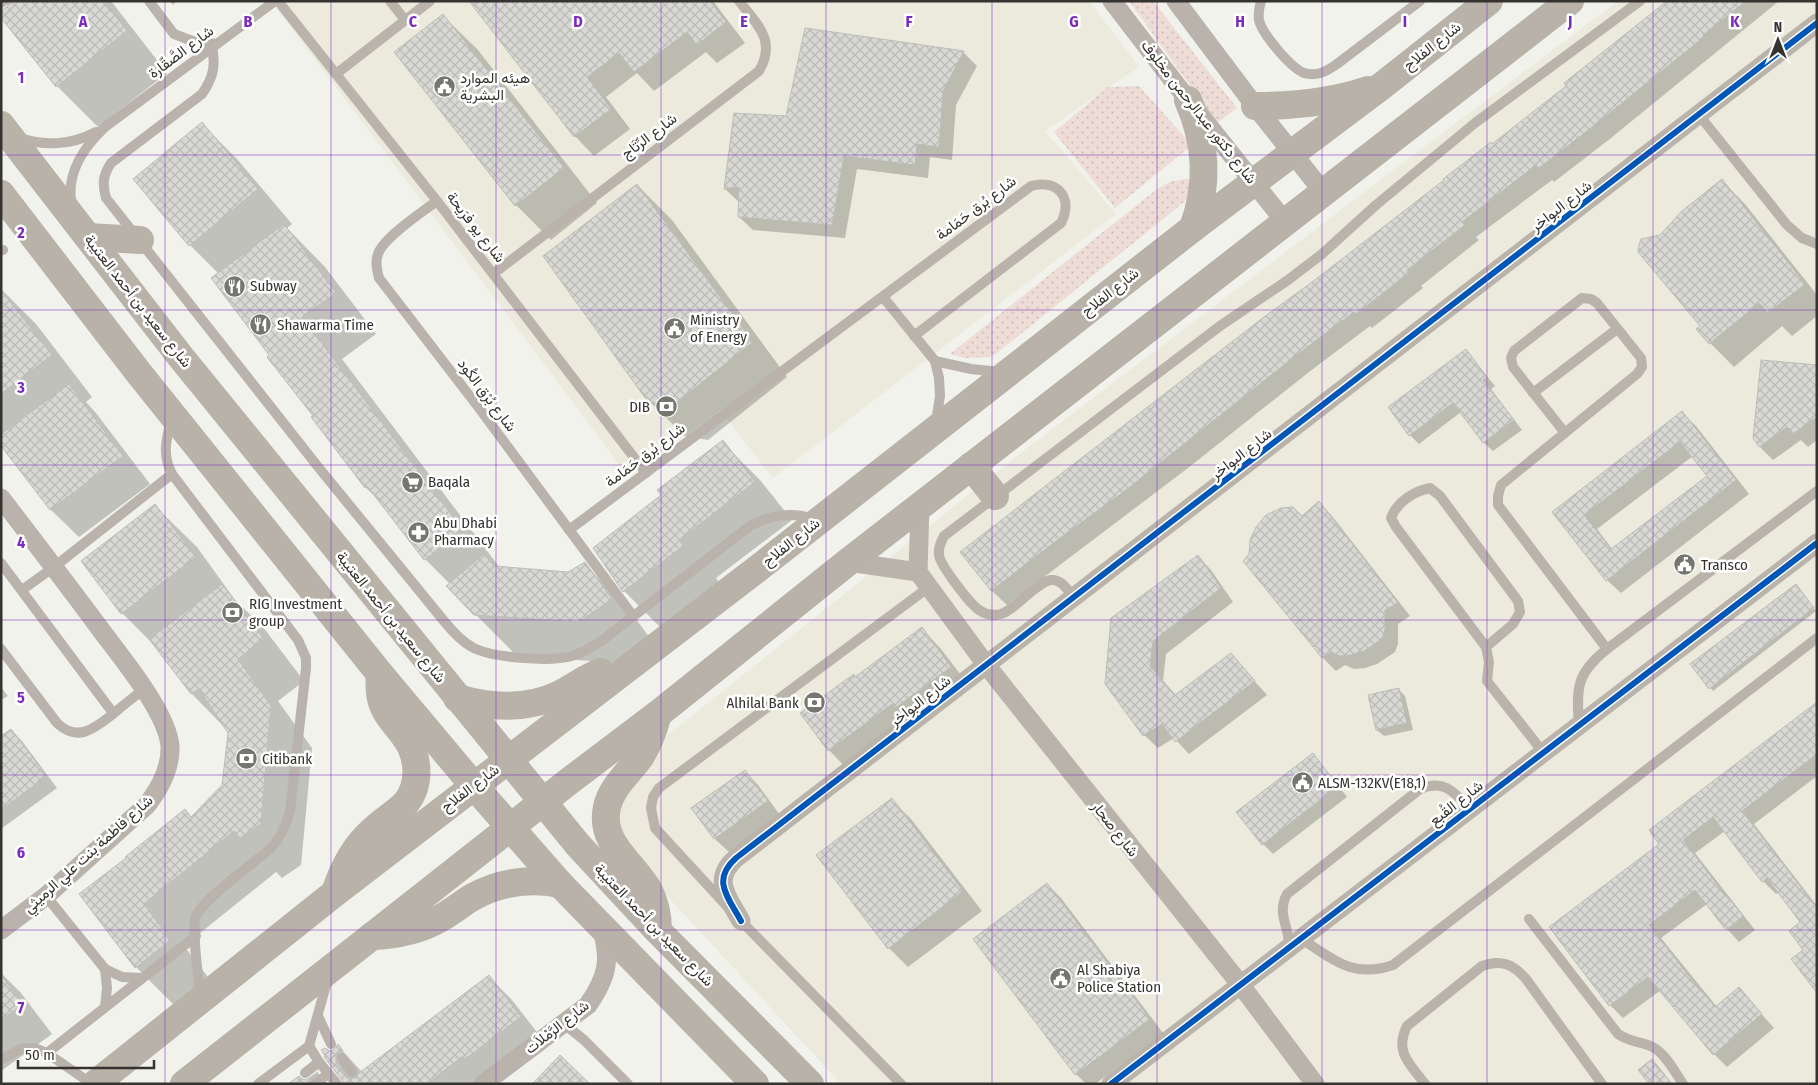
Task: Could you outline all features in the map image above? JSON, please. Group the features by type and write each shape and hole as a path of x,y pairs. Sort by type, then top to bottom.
{"main road":[{"name":"شارع الفلاح","path":"94,1084 336,892 629,667 1193,228 1383,85 1489,1"},
{"path":"191,1083 331,968 658,714 848,562 1570,1"},
{"path":"1255,106 1284,106 1326,100 1359,93 1383,85"},
{"path":"1188,100 1200,133 1205,168 1202,198 1193,228"},
{"name":"شارع سعيد بن أحمد العتيبة","path":"4,128 180,356 578,845 658,931 810,1084"},
{"path":"1,194 380,674 474,786 560,884 755,1084"},
{"path":"82,229 140,240"},
{"path":"971,466 995,496"},
{"path":"457,698 476,704 495,706 526,705 559,695 597,674 629,667"},
{"path":"336,892 352,855 369,833 406,803 411,796 416,782 416,765 411,747 383,705 380,695 380,674"},
{"path":"658,714 648,743 614,790 607,807 606,816 608,832 614,848 642,881 653,900 657,915 658,931"},
{"path":"372,936 406,932 423,927 439,920 480,893 504,884 531,881 560,884"}],"street":[{"name":"شارع دكتور عبدالرحمن مخلوف","path":"1112,1 1286,223"},
{"path":"1176,1 1255,106 1324,193"},
{"name":"شارع البواخر","path":"740,921 723,887 724,872 729,865 1817,24"},
{"name":"شارع فاطمة بنت علي الرميثي","path":"1,498 144,689 161,718 170,746 166,772 157,793 147,805 46,896 1,930"},
{"path":"848,562 923,580 920,506"},
{"name":"شارع القُبع","path":"1111,1084 1817,543"},
{"name":"شارع صحار","path":"923,580 987,666 1240,984 1315,1084"},
{"name":"شارع الرَّمْلاَت","path":"485,1083 588,1005 600,987 606,967 607,946 601,925"}],"lane":[{"path":"149,1 174,34 195,42 215,46 214,72 202,94 111,163 105,171 103,180 106,198 319,468 444,621 463,641 474,648 489,653 540,659 556,659 571,656 586,650 633,616 750,526 763,519 791,514 818,520"},
{"name":"شارع الصَّقّارة","path":"4,128 26,140 47,144 87,137 105,127 276,1"},
{"name":"شارع يو فرَيحة","path":"276,1 437,201 646,473"},
{"path":"390,1 405,20"},
{"path":"336,74 430,1"},
{"name":"شارع الرِّتَاج","path":"493,274 759,71 767,53 764,33 739,1"},
{"path":"1261,1 1258,10 1259,20 1264,32 1294,67 1304,73 1316,74 1327,71 1337,64 1420,1"},
{"path":"1075,598 1062,584 1054,580 1045,582 1006,611 1000,614 987,614 971,603 940,561 938,553 940,544 944,536 995,496 1220,326 1288,280 1322,254 1376,205 1475,123 1640,1"},
{"path":"1699,115 1786,225 1802,238 1817,244"},
{"name":"شارع الصَّقّارة","path":"82,229 71,203 71,186 75,168 82,153 105,127"},
{"name":"شارع بُرق حَمَامة","path":"569,530 1031,186 1049,184 1057,189 1063,196 1066,205 1065,214 1061,222 914,336"},
{"name":"شارع بُرْق الكُود","path":"437,201 383,244 378,254 376,266 379,278 633,616"},
{"path":"883,297 935,361 939,378 940,396 938,414 933,431"},
{"path":"1565,433 1513,367 1511,358 1514,351 1582,298 1591,299 1597,303 1641,358 1642,367 1637,374 1565,433 1501,485 1498,505 1607,649"},
{"path":"1533,393 1617,328"},
{"path":"935,361 971,369 1007,372"},
{"path":"173,414 165,451 165,460 172,474 298,640 306,658 290,811 283,832 270,849 200,908 195,922 201,1000"},
{"path":"22,590 172,474"},
{"path":"1486,647 1513,624 1520,612 1518,601 1440,496 1430,488 1418,490 1394,509 1391,518 1486,647 1489,662 1487,681 1543,752"},
{"path":"1579,724 1577,696 1579,684 1590,664 1607,649 1817,491"},
{"path":"1,563 114,713"},
{"path":"901,1084 740,921 655,828 651,808 653,798 659,788 923,580"},
{"path":"1469,808 1452,790 1444,787 1428,786 1420,789 1288,894 1282,908 1282,916 1294,942 1350,968 1364,971 1379,970 1393,964 1817,638"},
{"path":"1,649 57,723 74,733 87,732 144,689"},
{"path":"46,896 105,969 122,977 142,978"},
{"path":"1529,919 1618,1034 1631,1041 1647,1044 1661,1053 1683,1084"},
{"path":"46,1053 196,936"},
{"path":"1426,1084 1405,1058 1402,1036 1407,1026 1482,966 1502,962 1511,966 1522,975 1602,1084"},
{"path":"258,1084 309,1046 331,968"},
{"path":"105,969 107,988 105,1007"},
{"path":"318,1016 331,1044"},
{"path":"563,1023 584,1040 628,1084"},
{"path":"309,1046 337,1084"},
{"path":"1,1060 22,1048 35,1048 94,1084"},
{"path":"342,1058 352,1072"},
{"path":"304,1073 319,1062"},
{"path":"315,1084 328,1074"}],"shaded area":[{"path":"271,1 1089,1 1139,67 1045,131 1116,214 773,478 720,410 629,477"},
{"path":"1129,1 1153,1 1237,108 1217,123"},
{"path":"1618,1 1817,1 1817,1084 841,1084 627,854 617,820 617,806 651,748 1026,449"},
{"path":"1139,86 1192,145 1115,208 1054,132 1108,87"},
{"path":"1194,178 1192,190 1183,203 992,357 964,358 950,354 1157,189 1172,181"}],"building":[{"path":"14,1 104,1 127,31 56,87 1,18 1,11"},
{"path":"469,1 710,1 726,22 697,45 687,32 634,72 619,53 587,77 611,109 574,137"},
{"path":"1667,1 1746,1 1596,124 1539,168 1536,165 1462,222 1465,225 1407,270 1409,273 1356,314 1354,312 1294,357 1122,493 991,591 960,552 1491,142 1492,144 1566,86 1564,83"},
{"path":"443,14 564,168 515,206 394,52"},
{"path":"805,28 964,51 943,91 939,147 917,144 915,165 844,156 832,225 738,217 739,187 724,189 734,113 786,116"},
{"path":"202,122 258,189 189,246 133,179"},
{"path":"1722,179 1805,284 1768,313 1759,303 1709,344 1696,329 1700,326 1638,252 1641,239 1660,235 1682,211"},
{"path":"637,184 753,342 672,406 648,402 543,256"},
{"path":"284,224 336,293 302,317 463,530 424,560 367,486 365,488 311,417 313,416 267,357 269,355 211,278"},
{"path":"1,290 52,355 1,394"},
{"path":"1466,349 1487,377 1483,380 1514,420 1483,443 1453,403 1409,436 1388,407"},
{"path":"1761,360 1817,365 1817,417 1793,434 1787,427 1759,447 1753,438"},
{"path":"69,384 123,456 50,510 1,446 1,434"},
{"path":"1682,411 1736,480 1606,581 1552,512","holes":["1680,442 1707,476 1611,549 1584,515"]},
{"path":"723,440 755,482 679,540 683,546 623,592 593,548 661,495 657,490"},
{"path":"1319,501 1398,603 1385,610 1385,630 1382,639 1364,651 1351,655 1340,656 1331,652 1322,658 1243,561 1249,554 1250,540 1256,527 1266,515 1281,508 1293,507 1302,516"},
{"path":"155,504 196,557 121,614 81,561"},
{"path":"484,554 494,566 568,572 585,562 612,599 579,622 474,615 446,586"},
{"path":"1198,555 1221,588 1153,641 1150,666 1175,695 1231,653 1255,681 1175,742 1162,724 1143,736 1105,684 1111,618"},
{"path":"222,584 264,639 238,659 271,706 261,824 240,838 234,831 144,904 171,940 135,968 79,894 185,809 191,817 222,785 228,733 199,689 191,694 149,639"},
{"path":"1796,584 1814,608 1709,689 1690,664"},
{"path":"922,627 951,667 895,708 892,704 828,751 800,713 854,674 855,677"},
{"path":"1399,688 1407,723 1376,730 1368,695"},
{"path":"1817,702 1817,754 1742,811 1817,908 1817,993 1791,959 1803,950 1789,931 1800,922 1767,878 1762,882 1713,817 1683,840 1743,916 1726,930 1695,890 1649,925 1715,1007 1739,987 1762,1014 1713,1055 1648,977 1609,1006 1549,927 1659,844 1649,830"},
{"path":"11,729 47,776 1,810 1,736"},
{"path":"1313,753 1338,786 1262,845 1236,812"},
{"path":"745,770 768,801 714,839 691,808"},
{"path":"892,798 963,891 888,949 816,855"},
{"name":"Al Shabiya Police Station","path":"1047,883 1150,1019 1075,1075 973,939"},
{"path":"1,975 23,1004 1,1020"},
{"path":"489,975 521,1017 465,1059 463,1056 427,1084 344,1084 324,1057 321,1050 325,1048 330,1051 333,1050 338,1044 343,1051 336,1055 336,1062 347,1076 356,1078 359,1073"},
{"path":"560,1055 590,1084 532,1084"},
{"path":"1652,1059 1672,1084 1649,1084 1638,1070"},
{"path":"318,1072 310,1079 308,1084 288,1084 299,1076 306,1080"}],"cycle path":[{"path":"741,921 727,896 723,881 724,874 736,858 1817,23"},
{"path":"1111,1084 1817,543"}],"place":[{"name":"هيئه الموارد البشرية","path":"444,87"},
{"name":"Subway","path":"234,286"},
{"name":"Shawarma Time","path":"261,325"},
{"name":"Ministry of Energy","path":"674,329"},
{"name":"DIB","path":"666,407"},
{"name":"Baqala","path":"412,482"},
{"name":"Abu Dhabi Pharmacy","path":"418,532"},
{"name":"Transco","path":"1685,565"},
{"name":"RIG Investment group","path":"233,613"},
{"name":"Alhilal Bank","path":"815,703"},
{"name":"Citibank","path":"246,759"},
{"name":"ALSM-132KV(E18,1)","path":"1302,783"},
{"name":"Al Shabiya Police Station","path":"1061,979"}]}
